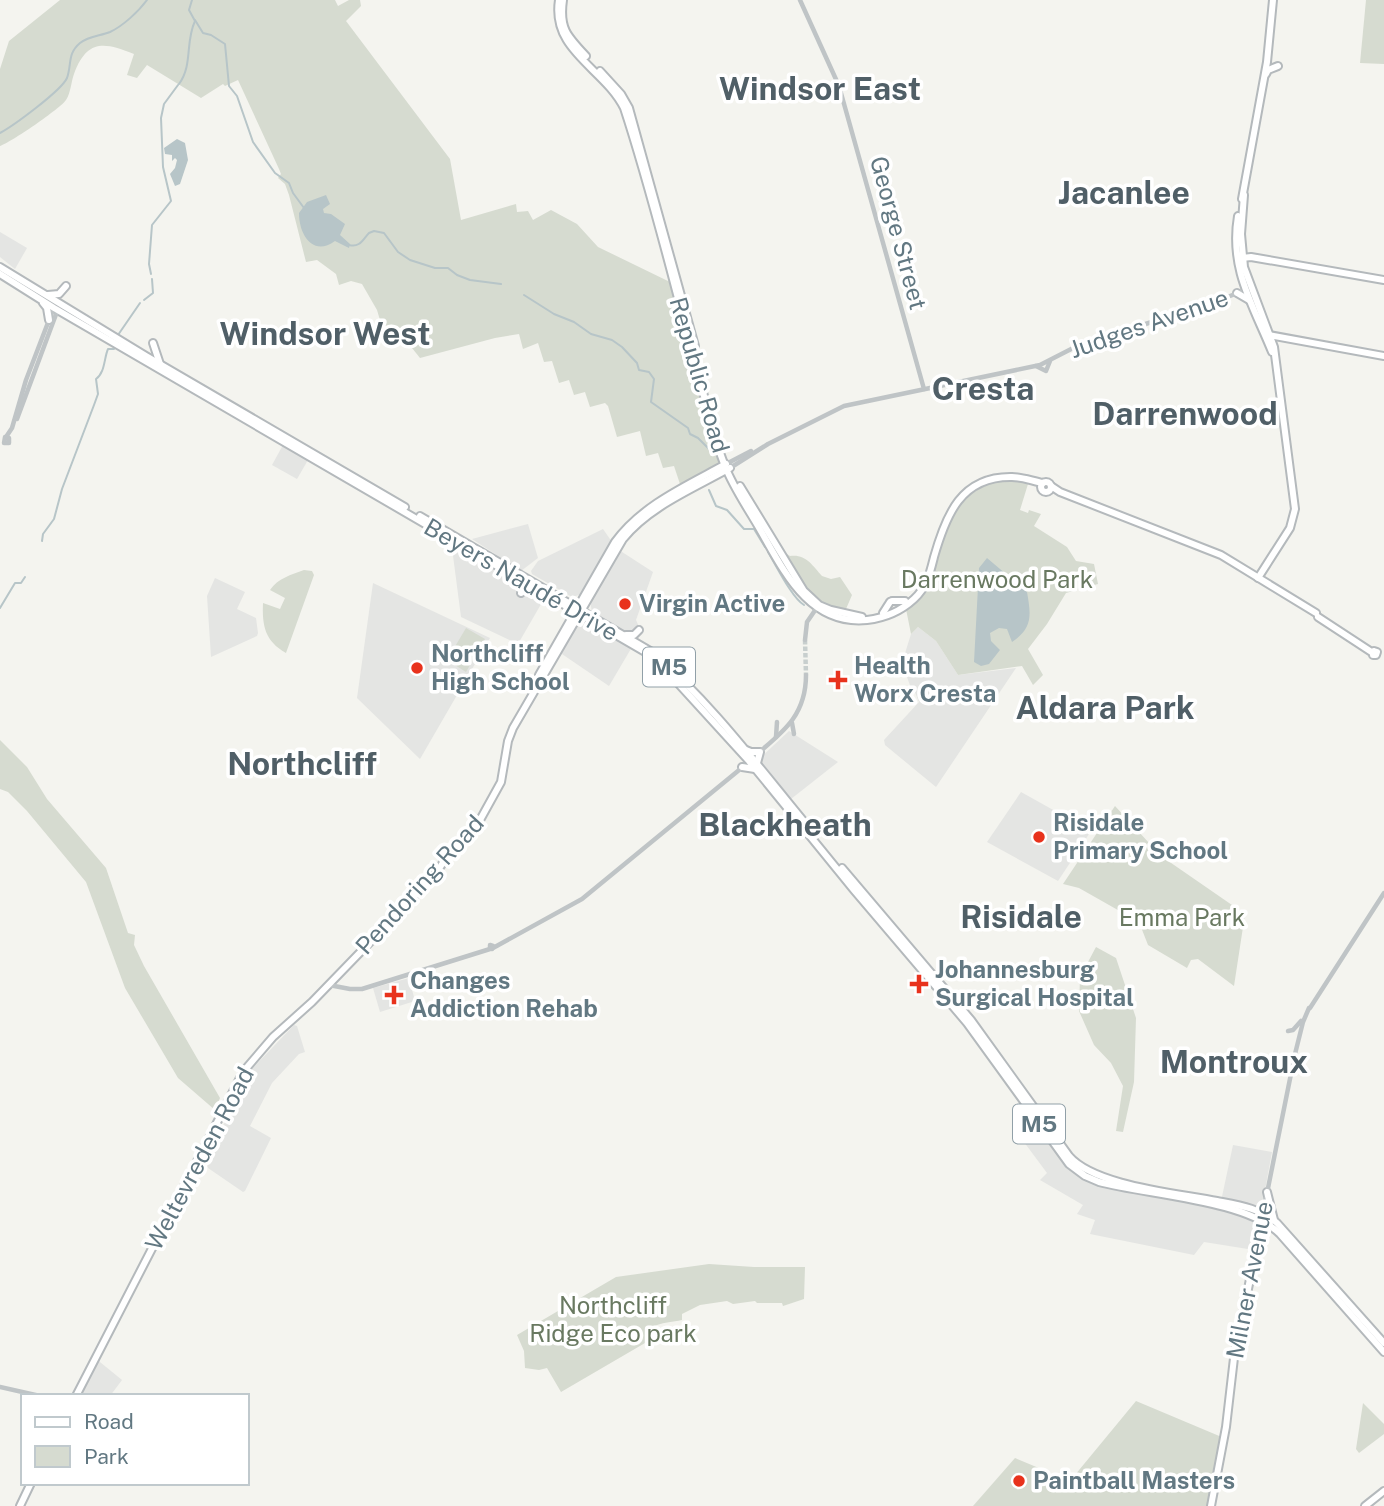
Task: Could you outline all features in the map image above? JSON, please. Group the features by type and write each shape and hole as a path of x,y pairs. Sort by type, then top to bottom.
{"main road":[{"name":"Republic Road","path":"561,0 557,17 563,37 624,108 727,466 794,586 818,606 833,616 868,620 889,615 906,605 920,593 928,580 945,520 952,508 966,493 981,483 1001,478 1034,482 1042,485 1044,491 1050,488 1214,551 1258,578"},
{"path":"1273,0 1265,76 1236,236 1238,270 1276,360 1294,512 1290,528 1258,578 1376,654"},
{"path":"1265,76 1268,69 1276,63 1270,57 1270,38"},
{"path":"1244,195 1241,246 1246,257 1246,287 1267,335"},
{"path":"1238,270 1246,257"},
{"path":"1246,257 1384,280"},
{"name":"Beyers Naudé Drive","path":"0,267 43,293 57,306 565,603"},
{"name":"Beyers Naudé Drive","path":"0,274 29,293 116,337 565,603 634,640 670,668 744,749 753,763"},
{"path":"43,293 57,295 65,286"},
{"path":"1246,287 1236,294 1251,301"},
{"path":"29,293 46,306 49,320"},
{"path":"1267,335 1384,356"},
{"path":"136,350 143,351 152,345 160,364"},
{"name":"Judges Avenue","path":"588,595 631,530 657,509 727,466"},
{"name":"Judges Avenue","path":"579,611 615,542 636,519 668,496 727,466"},
{"path":"627,548 625,542 631,530"},
{"name":"Republic Road","path":"818,606 850,616 883,613 905,601 920,587 932,565"},
{"path":"521,593 523,587 532,586"},
{"path":"588,595 589,608 594,619 581,619 571,624 565,603 588,595"},
{"path":"883,613 891,602 905,601"},
{"name":"Pendoring Road","path":"337,977 439,870 453,847 484,815 502,779 508,741 513,728 579,611"},
{"name":"Beyers Naudé Drive","path":"594,619 645,652 665,669 753,763 854,890 967,1023 1069,1164 1099,1182 1263,1216 1272,1222 1384,1343"},
{"path":"624,635 633,635 639,630"},
{"path":"634,640 645,652"},
{"path":"744,749 760,752"},
{"path":"743,767 753,763 760,752"},
{"name":"Weltevreden Road","path":"77,1394 239,1078 273,1037 337,977"},
{"path":"1261,1227 1272,1222 1267,1192"},
{"name":"Milner Avenue","path":"1211,1506 1226,1427 1234,1358 1263,1216"},
{"name":"Beyers Naudé Drive","path":"1272,1222 1384,1352"},
{"path":"20,1506 30,1485"},
{"path":"1365,1506 1384,1491"}],"street":[{"name":"George Street","path":"800,0 839,86 924,389"},
{"name":"Judges Avenue","path":"727,466 844,407 1036,366 1079,345 1236,294"},
{"path":"4,439 12,428 25,385 49,320 57,306"},
{"path":"4,439 57,306"},
{"path":"805,640 807,622 818,606"},
{"path":"760,752 792,722 805,696 806,675"},
{"path":"776,738 778,723 792,722"},
{"path":"792,722 794,734"},
{"path":"328,985 362,989 491,947 582,899 743,767"},
{"path":"1288,1031 1293,1030 1301,1021 1384,893"},
{"path":"337,977 343,988"},
{"path":"1298,1039 1309,1008"},
{"path":"1298,1039 1301,1021"},
{"name":"Milner Avenue","path":"1263,1216 1298,1039"},
{"path":"0,1387 31,1394"}],"shaded area":[{"path":"177,139 185,143 188,160 180,184 175,186 170,174 177,160 175,158 172,161 172,155 165,154 164,148"},
{"path":"326,195 330,204 323,209 324,213 331,214 345,224 340,235 350,244 349,248 335,241 327,245 314,245 305,236 299,213 307,202"},
{"path":"0,232 27,248 15,269 0,257"},
{"path":"283,445 308,460 297,479 272,465"},
{"path":"528,524 538,558 521,571 472,539"},
{"path":"603,529 612,542 579,595 572,597 532,574 531,571 538,561"},
{"path":"455,544 519,581 544,599 518,644 461,617 452,548"},
{"path":"619,550 653,572 636,620 640,629 636,639 592,613 590,599"},
{"path":"987,558 1027,592 1030,614 1024,632 1012,642 1007,629 999,628 990,633 991,641 1000,650 989,664 981,666 974,662 979,568"},
{"path":"215,578 245,592 237,609 256,618 258,633 257,636 211,657 207,596"},
{"name":"Northcliff High School","path":"373,583 490,638 420,759 357,698"},
{"path":"585,621 632,647 609,686 559,652 576,623"},
{"path":"918,627 936,641 958,675 1016,668 936,787 885,745 884,740 919,702 902,663 911,634"},
{"path":"789,731 838,762 791,799 760,761"},
{"name":"Risidale Primary School","path":"1021,792 1091,831 1058,881 987,842"},
{"name":"Changes Addiction Rehab","path":"409,978 415,1001 380,1012 373,988"},
{"path":"294,1025 297,1026 305,1052 299,1054 272,1083 250,1126 271,1138 243,1192 208,1168 206,1160 250,1071"},
{"path":"1042,1130 1087,1179 1220,1206 1233,1145 1272,1152 1254,1250 1204,1242 1194,1255 1090,1234 1095,1220 1077,1214 1083,1205 1040,1180 1047,1173 1024,1142"},
{"path":"95,1358 122,1380 112,1394 75,1394"}],"green space":[{"path":"60,0 335,0 338,6 349,0 360,0 361,6 346,21 450,159 461,220 516,204 517,212 528,211 533,220 551,210 577,224 598,247 670,282 720,459 717,465 680,484 674,466 663,468 658,453 646,456 640,431 617,437 608,406 605,403 590,407 585,392 574,395 569,380 559,383 552,361 544,362 538,343 523,349 519,334 420,358 400,333 385,337 377,310 362,284 351,281 339,285 336,274 317,260 306,262 285,184 278,178 281,174 279,169 238,80 225,86 223,84 201,98 147,65 137,78 127,75 134,54 114,47 98,46 85,54 79,63 66,100 46,117 0,146 0,69 9,41"},
{"path":"1366,0 1384,0 1384,64 1360,63"},
{"name":"Darrenwood Park","path":"1001,480 1028,484 1020,510 1041,514 1034,526 1067,547 1076,561 1094,564 1098,584 1066,593 1028,649 1043,675 1033,685 1022,666 958,675 936,641 918,627 911,634 906,609 922,593 950,520 960,504 977,490"},
{"path":"782,551 805,559 822,576 831,579 840,577 852,595 846,609 841,611 830,606 805,587"},
{"path":"304,570 312,571 314,575 286,653 273,643 266,632 263,603 280,609 285,598 270,590 281,580"},
{"path":"466,628 485,639 466,672 447,660"},
{"path":"0,740 27,767 47,799 106,868 128,933 135,935 134,945 144,966 220,1098 215,1110 178,1078 125,988 86,882 27,811 8,792 0,789"},
{"name":"Emma Park","path":"1115,806 1161,856 1245,914 1234,986 1198,959 1191,960 1187,968 1148,945 1139,922 1079,888 1063,884"},
{"path":"1096,947 1116,958 1136,1018 1134,1082 1123,1132 1116,1131 1123,1086 1111,1063 1094,1045 1079,1011 1080,977"},
{"name":"Northcliff Ridge Eco park","path":"709,1264 805,1267 804,1299 783,1306 782,1303 755,1301 700,1305 682,1314 682,1320 653,1327 645,1343 561,1392 547,1368 525,1368 524,1351 517,1335 616,1277"},
{"path":"1136,1401 1224,1438 1211,1506 973,1506 1015,1458 1070,1481"},
{"path":"1363,1403 1384,1424 1384,1434 1359,1453 1356,1449"}],"waterway":[{"path":"0,133 36,108 63,84 73,51 80,43 115,29 147,0"},
{"path":"179,84 186,69 195,21 189,10 192,0"},
{"path":"195,20 203,33 225,44 229,86 237,96 253,142 275,173 289,183 304,208"},
{"path":"151,274 149,264 152,225 171,201 163,167 161,118 164,104 178,85"},
{"path":"349,245 359,244 374,231 384,233 398,252 410,260 435,268 448,268 470,280 501,284"},
{"path":"144,300 153,293 152,279"},
{"path":"524,295 591,334 612,340 622,347 637,363 639,370 649,372 654,379 651,402 688,428 690,434 710,450"},
{"path":"118,335 140,303"},
{"path":"42,541 43,534 54,519 62,489 98,394 96,379 103,369 108,349 114,349"},
{"path":"709,490 716,506 727,510 744,529 754,529 765,547"},
{"path":"768,552 789,589 804,605"},
{"path":"0,608 15,583 21,583 25,577"}],"tunnel":[{"path":"805,640 806,675"}],"place":[{"name":"Virgin Active","path":"625,604"},
{"name":"Northcliff High School","path":"417,668"},
{"name":"Health Worx Cresta","path":"838,680"},
{"name":"Risidale Primary School","path":"1039,837"},
{"name":"Johannesburg Surgical Hospital","path":"919,984"},
{"name":"Changes Addiction Rehab","path":"394,995"},
{"name":"Paintball Masters","path":"1019,1481"}],"district":[{"name":"Windsor East","path":"820,89"},
{"name":"Jacanlee","path":"1124,193"},
{"name":"Windsor West","path":"325,334"},
{"name":"Cresta","path":"983,389"},
{"name":"Darrenwood","path":"1185,414"},
{"name":"Aldara Park","path":"1105,708"},
{"name":"Northcliff","path":"302,764"},
{"name":"Blackheath","path":"785,825"},
{"name":"Risidale","path":"1021,917"},
{"name":"Montroux","path":"1234,1062"}]}
